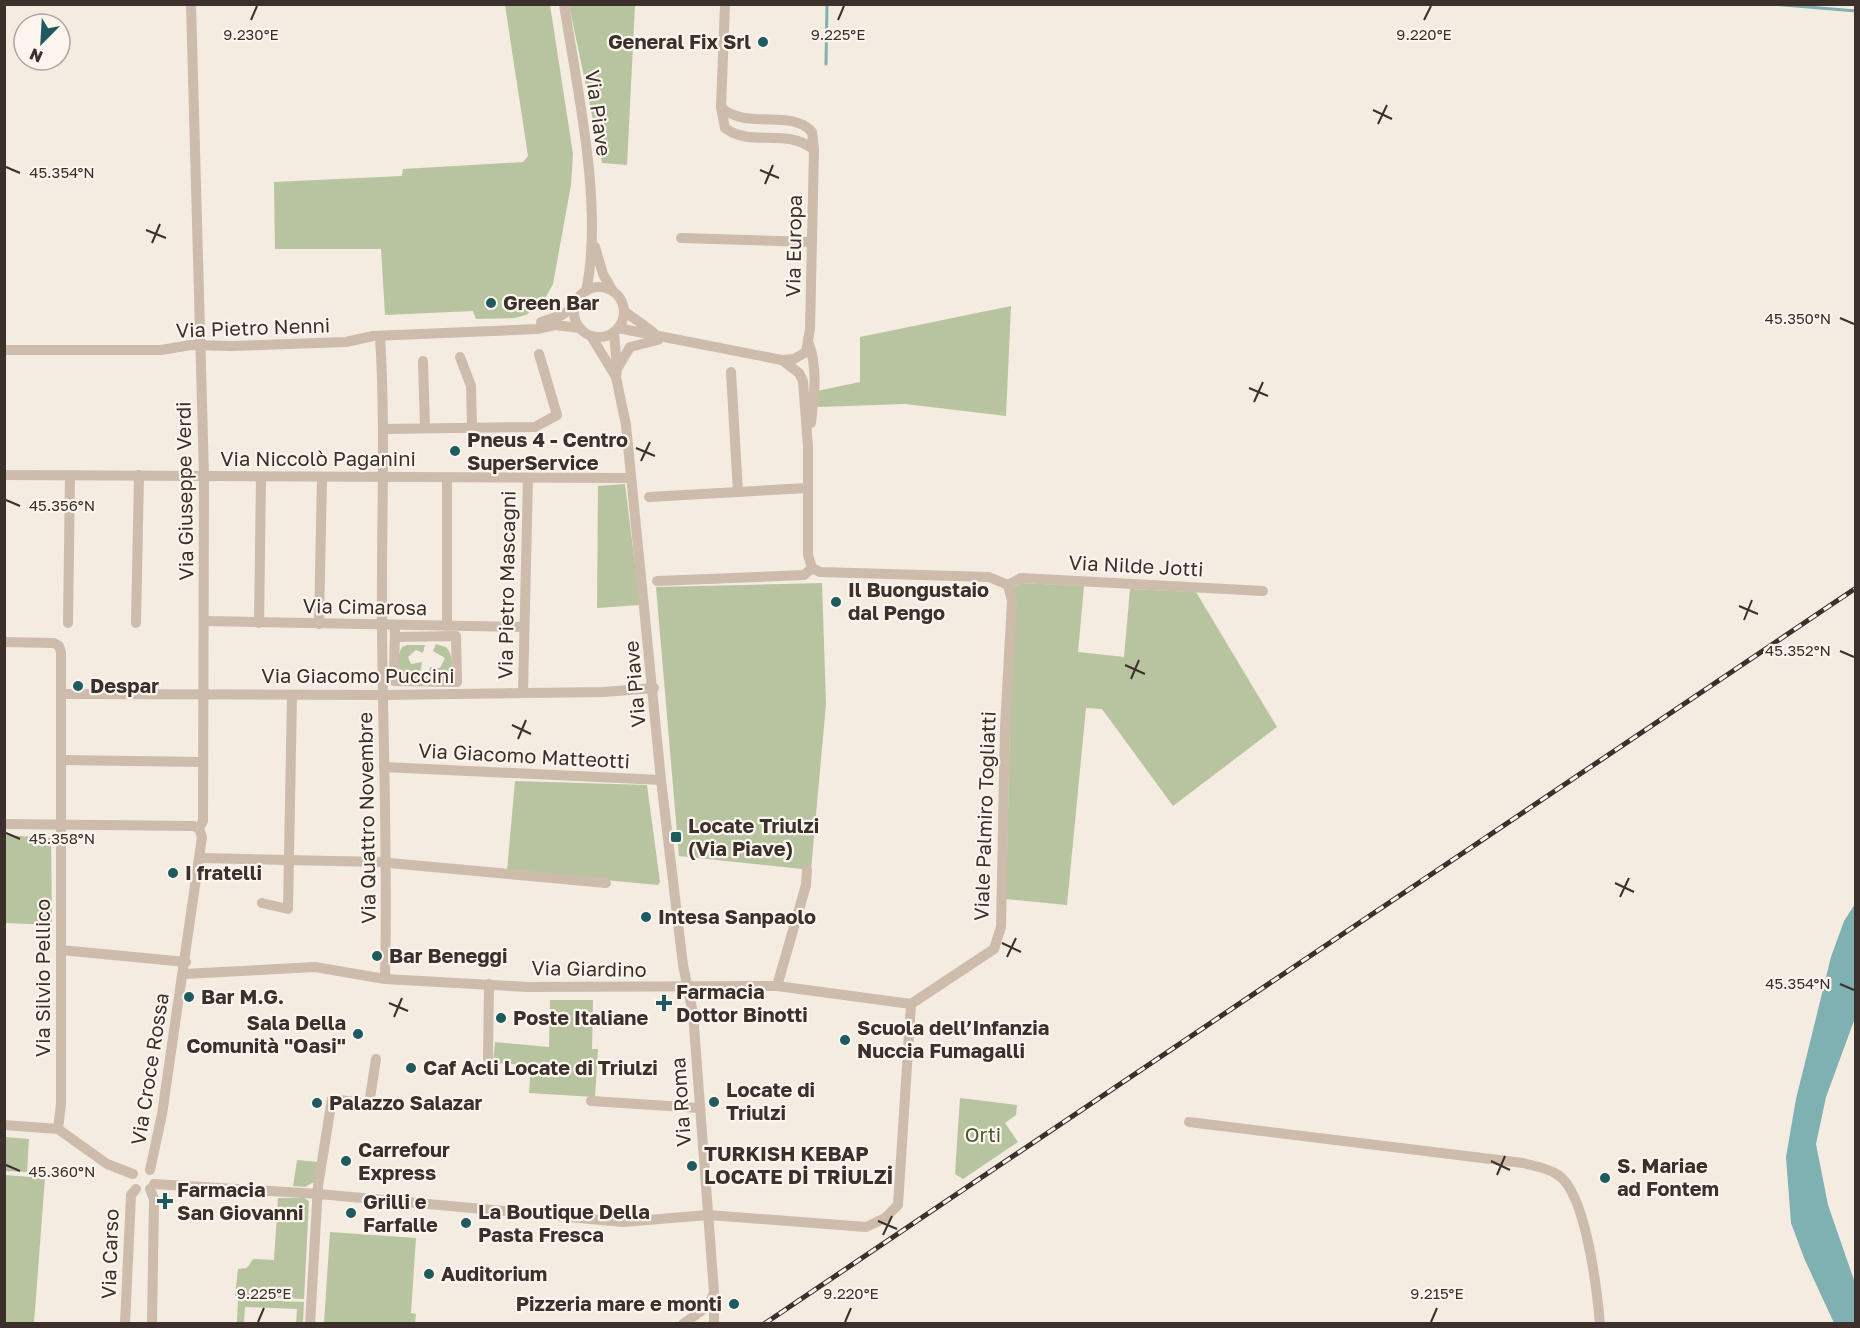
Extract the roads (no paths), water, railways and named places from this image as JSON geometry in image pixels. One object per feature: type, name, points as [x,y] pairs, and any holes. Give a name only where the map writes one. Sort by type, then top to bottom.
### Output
[{"type":"street","name":"Via Giuseppe Verdi","points":[[184,974],[201,858],[202,837],[199,828],[203,821],[205,621],[204,476],[191,4]]},
{"type":"street","name":"Via Piave","points":[[564,4],[585,136],[592,226],[598,261],[612,290],[620,298],[624,311]]},
{"type":"street","points":[[725,4],[721,107],[725,128],[732,133],[804,141],[814,150]]},
{"type":"street","name":"Via Europa","points":[[721,107],[736,117],[799,122],[807,126],[814,139],[809,344],[814,358],[814,386],[808,447]]},
{"type":"street","name":"Via Piave","points":[[575,306],[586,291],[590,273],[592,226]]},
{"type":"street","points":[[681,238],[812,242]]},
{"type":"street","points":[[586,291],[598,287],[612,290]]},
{"type":"street","name":"Via Pietro Nenni","points":[[503,331],[548,320],[575,306]]},
{"type":"street","points":[[575,306],[574,316],[580,328]]},
{"type":"street","points":[[616,373],[616,330],[624,311],[647,329],[667,338]]},
{"type":"street","name":"Via Pietro Nenni","points":[[4,350],[161,350],[201,344],[232,346],[346,342],[380,336],[503,331],[555,325],[580,328]]},
{"type":"street","name":"Via Piave","points":[[580,328],[591,336],[616,373],[626,425],[654,688],[661,780],[688,988]]},
{"type":"street","points":[[591,336],[602,337],[616,330],[782,360],[794,359],[806,352],[809,344]]},
{"type":"street","name":"Via Quattro Novembre","points":[[380,336],[383,429],[382,626],[387,863],[385,979]]},
{"type":"street","points":[[616,373],[630,347],[667,338]]},
{"type":"street","points":[[383,429],[535,427],[557,415],[539,354]]},
{"type":"street","points":[[460,357],[471,386],[472,428]]},
{"type":"street","points":[[794,359],[808,374],[814,386]]},
{"type":"street","points":[[782,360],[799,374],[803,381],[808,447],[808,555],[812,568],[820,572],[989,577],[1008,585]]},
{"type":"street","points":[[423,362],[425,428]]},
{"type":"street","points":[[730,372],[738,492]]},
{"type":"street","name":"Via Niccolò Paganini","points":[[4,475],[632,478]]},
{"type":"street","points":[[68,623],[69,476]]},
{"type":"street","points":[[136,623],[139,476]]},
{"type":"street","points":[[259,623],[261,477]]},
{"type":"street","points":[[319,624],[322,477]]},
{"type":"street","points":[[395,631],[394,681],[457,682],[447,478]]},
{"type":"street","name":"Via Pietro Mascagni","points":[[523,693],[528,478]]},
{"type":"street","points":[[649,497],[807,488]]},
{"type":"street","points":[[657,581],[804,575],[812,568]]},
{"type":"street","name":"Via Nilde Jotti","points":[[1008,585],[1021,578],[1263,591]]},
{"type":"street","name":"Viale Palmiro Togliatti","points":[[911,1004],[985,956],[998,941],[1001,927],[1005,727],[1012,601],[1008,585]]},
{"type":"street","name":"Via Cimarosa","points":[[205,621],[382,626],[395,631],[524,627]]},
{"type":"street","points":[[4,642],[54,643],[59,646],[62,694]]},
{"type":"street","name":"Via Giacomo Puccini","points":[[62,694],[383,695],[604,692],[654,688]]},
{"type":"street","name":"Via Silvio Pellico","points":[[58,1129],[61,1104],[62,694]]},
{"type":"street","points":[[262,903],[288,909],[291,862],[292,695]]},
{"type":"street","points":[[61,760],[202,762]]},
{"type":"street","name":"Via Giacomo Matteotti","points":[[384,767],[661,780]]},
{"type":"street","points":[[4,824],[193,826],[199,828]]},
{"type":"street","points":[[201,858],[387,863],[606,883]]},
{"type":"street","points":[[777,986],[806,885],[807,870]]},
{"type":"street","points":[[61,950],[186,962]]},
{"type":"street","name":"Via Giardino","points":[[184,974],[315,967],[385,979],[489,984],[688,988],[777,986],[911,1004]]},
{"type":"street","name":"Via Croce Rossa","points":[[150,1170],[160,1131],[184,974]]},
{"type":"street","points":[[488,1058],[489,984]]},
{"type":"street","name":"Via Roma","points":[[688,988],[693,1013],[714,1292],[714,1323]]},
{"type":"street","points":[[153,1323],[154,1198],[152,1186],[154,1176],[150,1170],[139,1169],[133,1174],[132,1182],[136,1188],[143,1191],[152,1186],[319,1194],[559,1214],[623,1222],[708,1215],[866,1227],[885,1218],[898,1205],[911,1004]]},
{"type":"street","points":[[310,1323],[319,1194],[332,1100],[369,1104],[376,1059]]},
{"type":"street","points":[[591,1101],[700,1108]]},
{"type":"street","points":[[1189,1122],[1523,1163],[1558,1174],[1572,1188],[1581,1214],[1600,1323]]},
{"type":"street","points":[[4,1125],[58,1129],[108,1164],[133,1174]]},
{"type":"street","name":"Via Carso","points":[[125,1323],[131,1195],[136,1188]]},
{"type":"street","points":[[683,1323],[708,1306],[714,1292]]},
{"type":"water","points":[[1855,904],[1855,1018],[1826,1097],[1816,1144],[1828,1205],[1855,1283],[1855,1323],[1834,1323],[1804,1258],[1791,1223],[1786,1157],[1796,1099],[1831,957],[1844,921]]},
{"type":"waterway","points":[[826,64],[827,4]]},
{"type":"waterway","points":[[1773,4],[1856,11]]},
{"type":"railway","points":[[764,1324],[1856,588]]},
{"type":"place","name":"General Fix Srl","points":[[763,42]]},
{"type":"place","name":"Green Bar","points":[[491,303]]},
{"type":"place","name":"Pneus 4 - Centro SuperService","points":[[455,451]]},
{"type":"place","name":"Il Buongustaio dal Pengo","points":[[836,602]]},
{"type":"place","name":"Despar","points":[[78,686]]},
{"type":"place","name":"Locate Triulzi (Via Piave)","points":[[676,837]]},
{"type":"place","name":"I fratelli","points":[[173,873]]},
{"type":"place","name":"Intesa Sanpaolo","points":[[646,917]]},
{"type":"place","name":"Bar Beneggi","points":[[377,956]]},
{"type":"place","name":"Bar M.G.","points":[[189,997]]},
{"type":"place","name":"Farmacia Dottor Binotti","points":[[664,1003]]},
{"type":"place","name":"Poste Italiane","points":[[501,1018]]},
{"type":"place","name":"Sala Della Comunità \"Oasi\"","points":[[358,1034]]},
{"type":"place","name":"Scuola dell’Infanzia Nuccia Fumagalli","points":[[845,1040]]},
{"type":"place","name":"Caf Acli Locate di Triulzi","points":[[411,1068]]},
{"type":"place","name":"Locate di Triulzi","points":[[714,1102]]},
{"type":"place","name":"Palazzo Salazar","points":[[317,1103]]},
{"type":"place","name":"Carrefour Express","points":[[346,1161]]},
{"type":"place","name":"TURKISH KEBAP LOCATE Dİ TRİULZİ","points":[[692,1166]]},
{"type":"place","name":"S. Mariae ad Fontem","points":[[1605,1178]]},
{"type":"place","name":"Farmacia San Giovanni","points":[[165,1201]]},
{"type":"place","name":"Grilli e Farfalle","points":[[351,1213]]},
{"type":"place","name":"La Boutique Della Pasta Fresca","points":[[466,1223]]},
{"type":"place","name":"Auditorium","points":[[429,1274]]},
{"type":"place","name":"Pizzeria mare e monti","points":[[734,1304]]},
{"type":"park label","name":"Orti","points":[[983,1135]]}]
